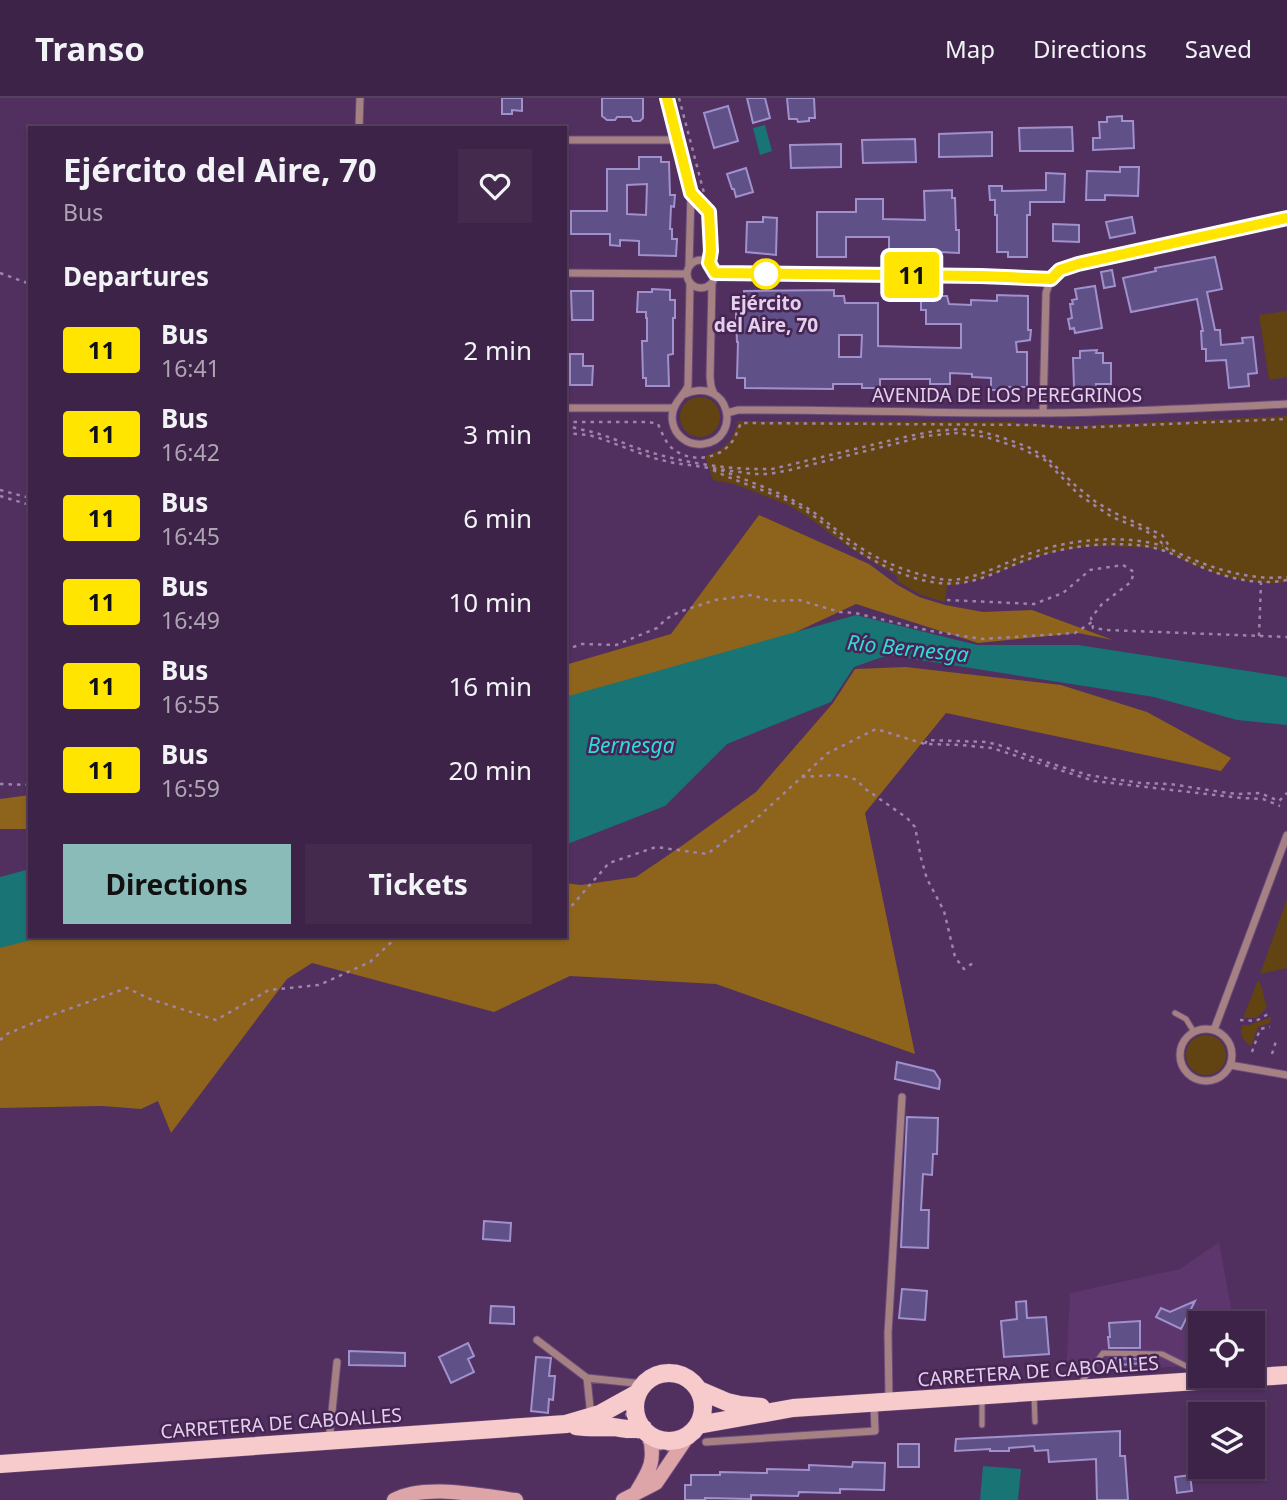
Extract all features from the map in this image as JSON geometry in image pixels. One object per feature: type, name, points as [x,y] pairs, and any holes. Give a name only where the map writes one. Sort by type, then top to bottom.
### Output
[{"type":"main road","points":[[666,1373],[685,1377],[703,1392],[703,1409],[696,1434],[677,1440],[662,1440],[644,1435],[636,1415],[636,1390],[656,1375],[666,1373]]},
{"type":"main road","name":"CARRETERA DE CABOALLES","points":[[1265,1375],[1287,1375]]},
{"type":"main road","name":"CARRETERA DE CABOALLES","points":[[703,1392],[740,1405],[793,1408],[1075,1389],[1188,1378]]},
{"type":"main road","name":"CARRETERA DE CABOALLES","points":[[0,1464],[566,1424],[600,1414],[636,1390]]},
{"type":"main road","name":"CARRETERA DE CABOALLES","points":[[696,1434],[793,1408]]},
{"type":"main road","name":"CARRETERA DE CABOALLES","points":[[566,1424],[591,1428],[614,1427],[644,1435]]},
{"type":"street","points":[[359,126],[360,98]]},
{"type":"street","points":[[667,98],[691,193],[688,270],[689,377],[685,394]]},
{"type":"street","points":[[567,140],[678,141]]},
{"type":"street","points":[[691,193],[709,212],[709,263]]},
{"type":"street","points":[[1044,413],[1046,293],[1051,279],[1060,270],[1287,218]]},
{"type":"street","points":[[688,270],[692,262],[701,260],[709,263],[715,273],[712,283],[710,377],[714,394]]},
{"type":"street","points":[[567,273],[688,270]]},
{"type":"street","points":[[715,273],[1051,279]]},
{"type":"street","points":[[690,284],[704,288],[712,283]]},
{"type":"street","points":[[694,390],[705,390],[714,394],[720,399],[727,413],[723,432],[706,444],[687,442],[679,436],[674,427],[672,417],[678,400],[694,390]]},
{"type":"street","name":"AVENIDA DE LOS PEREGRINOS","points":[[727,413],[738,410],[1127,412],[1287,404]]},
{"type":"street","points":[[567,408],[674,408]]},
{"type":"street","points":[[1214,1030],[1287,835]]},
{"type":"street","points":[[1214,1030],[1223,1035],[1230,1044],[1230,1065],[1218,1078],[1200,1081],[1185,1071],[1181,1063],[1181,1045],[1186,1037],[1194,1032],[1214,1030]]},
{"type":"street","points":[[1230,1065],[1287,1075]]},
{"type":"street","points":[[629,1497],[656,1483],[696,1434],[875,1431],[881,1403],[888,1333],[902,1097]]},
{"type":"street","points":[[537,1339],[587,1378],[636,1390]]},
{"type":"street","points":[[329,1441],[337,1362]]},
{"type":"street","points":[[587,1378],[591,1417]]},
{"type":"street","points":[[629,1497],[648,1474],[653,1460],[644,1435]]},
{"type":"street","points":[[394,1500],[403,1495],[436,1491],[516,1500]]},
{"type":"lane","points":[[1175,1013],[1186,1019],[1194,1032]]},
{"type":"lane","points":[[1075,1389],[1103,1353],[1162,1354],[1188,1367]]},
{"type":"lane","points":[[1034,1392],[1035,1422]]},
{"type":"lane","points":[[982,1395],[982,1425]]},
{"type":"path","points":[[0,273],[28,283]]},
{"type":"path","points":[[689,457],[705,458],[718,453],[731,443],[741,423],[1032,425],[1072,428],[1287,419]]},
{"type":"path","points":[[567,423],[658,424],[669,445],[681,454],[741,483],[799,506],[851,546],[885,566],[937,583],[978,580],[1032,557],[1063,549],[1085,546],[1146,546],[1171,551]]},
{"type":"path","points":[[567,424],[576,430],[599,433],[642,450],[718,469],[800,504],[880,560],[934,578],[964,578],[996,569],[1022,556],[1087,541],[1148,542],[1166,547]]},
{"type":"path","points":[[567,433],[589,435],[653,458],[751,470],[772,469],[934,431],[978,431],[1028,447],[1046,458],[1096,502],[1161,535],[1171,551]]},
{"type":"path","points":[[718,469],[769,474],[926,436],[971,434],[1013,446],[1045,460],[1079,495],[1103,512],[1146,531],[1171,551],[1217,573],[1276,582],[1287,579]]},
{"type":"path","points":[[0,490],[28,497]]},
{"type":"path","points":[[0,496],[28,504]]},
{"type":"path","points":[[947,600],[1034,604],[1063,593],[1090,570],[1124,565],[1134,572],[1131,582],[1102,604],[1091,618],[1093,628],[1287,636]]},
{"type":"path","points":[[1259,636],[1260,580]]},
{"type":"path","points":[[567,649],[582,644],[616,645],[657,628],[679,612],[715,600],[752,596],[771,601],[799,600],[840,612],[982,639],[1075,633],[1092,622]]},
{"type":"path","points":[[567,910],[609,863],[656,847],[707,853],[757,818],[828,753],[876,729],[925,744],[992,748],[1094,781],[1262,799],[1280,807]]},
{"type":"path","points":[[925,744],[927,740],[986,742],[1077,771],[1112,779],[1237,794],[1260,793],[1279,801],[1287,793]]},
{"type":"path","points":[[800,777],[837,775],[857,780],[907,818],[915,827],[920,858],[927,879],[944,911],[955,957],[964,969],[976,961]]},
{"type":"path","points":[[0,784],[28,785]]},
{"type":"path","points":[[0,1040],[7,1034],[52,1015],[127,988],[150,999],[216,1020],[269,990],[319,985],[370,962],[396,938]]},
{"type":"path","points":[[1240,1020],[1256,1021],[1268,1014]]},
{"type":"path","points":[[1252,1052],[1260,1029],[1270,1027]]},
{"type":"path","points":[[1272,1055],[1277,1038]]},
{"type":"path","points":[[654,1368],[681,1368],[693,1374],[703,1384],[703,1392],[710,1412],[696,1434],[673,1451],[658,1450],[628,1423],[625,1409],[643,1374],[654,1368]]},
{"type":"shaded area","points":[[1287,311],[1287,377],[1269,380],[1259,315]]},
{"type":"shaded area","points":[[700,397],[714,403],[720,417],[714,431],[700,437],[686,431],[680,417],[686,403]]},
{"type":"shaded area","points":[[1287,416],[1287,582],[1274,583],[1224,576],[1158,549],[1098,546],[1051,553],[981,579],[947,586],[945,602],[921,595],[897,581],[897,576],[850,548],[788,505],[734,484],[713,480],[705,456],[727,444],[738,421],[1010,422],[1071,426]]},
{"type":"shaded area","points":[[759,515],[869,564],[919,597],[983,612],[1032,610],[1113,640],[1078,633],[978,643],[856,604],[567,739],[567,664],[671,634]]},
{"type":"shaded area","points":[[906,667],[1061,685],[1147,712],[1231,758],[1221,771],[946,713],[865,813],[915,1054],[716,984],[570,976],[494,1012],[312,963],[287,979],[171,1133],[158,1101],[141,1109],[102,1106],[0,1108],[0,940],[28,937],[567,938],[567,883],[581,885],[636,877],[756,792],[833,703],[855,669]]},
{"type":"shaded area","points":[[28,795],[28,829],[0,829],[0,799]]},
{"type":"shaded area","points":[[1287,899],[1287,968],[1260,974]]},
{"type":"shaded area","points":[[1258,980],[1267,1007],[1257,1018],[1243,1018]]},
{"type":"shaded area","points":[[1271,1017],[1270,1023],[1258,1027],[1251,1046],[1246,1042],[1242,1037],[1242,1025]]},
{"type":"shaded area","points":[[1206,1035],[1214,1036],[1220,1041],[1225,1047],[1225,1063],[1220,1069],[1214,1074],[1206,1075],[1198,1074],[1192,1069],[1187,1063],[1186,1055],[1187,1047],[1192,1041],[1198,1036]]},
{"type":"shaded area","points":[[1219,1242],[1232,1311],[1188,1311],[1188,1366],[1066,1374],[1070,1293],[1180,1269]]},
{"type":"water","points":[[765,125],[772,151],[760,155],[753,128]]},
{"type":"water","name":"Bernesga","points":[[856,615],[977,645],[1078,645],[1287,677],[1287,725],[1237,720],[1154,697],[888,655],[854,667],[831,702],[727,744],[665,806],[567,844],[567,696]]},
{"type":"water","points":[[28,870],[28,938],[38,938],[0,948],[0,877]]},
{"type":"water","points":[[983,1466],[1021,1469],[1018,1500],[980,1500]]},
{"type":"building","points":[[502,98],[522,98],[522,111],[512,110],[512,114],[502,114]]},
{"type":"building","points":[[602,98],[643,98],[643,118],[640,121],[633,121],[631,117],[607,120],[602,116]]},
{"type":"building","points":[[747,98],[765,98],[770,118],[753,123]]},
{"type":"building","points":[[787,98],[814,98],[815,118],[798,122],[797,119],[789,119]]},
{"type":"building","points":[[728,106],[738,141],[714,148],[704,113]]},
{"type":"building","points":[[1122,116],[1122,121],[1133,121],[1134,148],[1093,150],[1093,138],[1100,138],[1099,122],[1107,122],[1107,117]]},
{"type":"building","points":[[1072,127],[1073,151],[1020,151],[1019,128]]},
{"type":"building","points":[[992,132],[992,156],[939,157],[939,134]]},
{"type":"building","points":[[915,139],[916,162],[863,163],[862,140]]},
{"type":"building","points":[[841,144],[841,167],[791,168],[790,145]]},
{"type":"building","points":[[639,157],[661,157],[661,162],[669,162],[670,195],[675,195],[674,207],[671,206],[670,229],[672,239],[677,239],[676,256],[639,255],[639,241],[620,240],[620,246],[610,245],[610,234],[571,234],[571,211],[607,211],[607,169],[639,169]],"holes":[[[647,184],[646,215],[627,214],[627,185]]]},
{"type":"building","points":[[1120,167],[1139,167],[1138,196],[1105,195],[1105,200],[1086,200],[1087,171],[1120,172]]},
{"type":"building","points":[[746,168],[753,192],[736,197],[727,174]]},
{"type":"building","points":[[1046,173],[1065,174],[1064,202],[1030,202],[1030,215],[1027,215],[1027,257],[1008,257],[1008,252],[997,252],[997,215],[995,200],[990,200],[989,186],[1002,186],[1002,191],[1046,190]]},
{"type":"building","points":[[952,190],[952,198],[955,198],[956,230],[959,230],[959,253],[940,252],[940,257],[922,257],[922,253],[889,252],[889,237],[846,237],[846,257],[817,257],[817,212],[856,212],[856,199],[883,199],[883,219],[925,220],[924,191]]},
{"type":"building","points":[[763,217],[777,218],[776,255],[746,252],[747,222],[763,222]]},
{"type":"building","points":[[1132,217],[1135,233],[1110,238],[1106,222]]},
{"type":"building","points":[[1053,224],[1079,225],[1079,242],[1053,241]]},
{"type":"building","points":[[1215,257],[1222,289],[1207,292],[1215,330],[1220,330],[1221,345],[1243,343],[1242,338],[1253,337],[1257,373],[1248,374],[1249,386],[1229,388],[1226,360],[1206,361],[1206,349],[1202,349],[1203,331],[1197,299],[1131,312],[1123,278],[1156,271],[1155,268]]},
{"type":"building","points":[[1112,270],[1115,286],[1104,288],[1101,272]]},
{"type":"building","points":[[1095,286],[1102,328],[1075,333],[1074,328],[1070,329],[1068,319],[1072,318],[1070,304],[1077,299],[1075,289]]},
{"type":"building","points":[[652,289],[670,290],[670,300],[675,300],[673,354],[668,355],[669,386],[646,386],[646,378],[643,378],[642,341],[647,341],[647,318],[646,312],[637,312],[638,292],[652,292]]},
{"type":"building","points":[[834,290],[834,296],[844,296],[845,303],[878,303],[878,346],[961,348],[961,324],[926,324],[926,310],[921,310],[921,292],[942,292],[942,296],[947,296],[949,304],[971,305],[971,300],[997,301],[997,295],[1028,296],[1030,340],[1016,342],[1017,352],[1027,352],[1027,387],[991,390],[991,378],[950,373],[950,384],[930,384],[930,379],[880,379],[880,388],[862,388],[862,384],[833,384],[833,389],[745,388],[745,378],[737,378],[736,319],[736,301],[744,301],[744,291]],"holes":[[[839,335],[862,335],[861,357],[839,357]]]},
{"type":"building","points":[[571,291],[593,291],[593,320],[572,320]]},
{"type":"building","points":[[1097,350],[1096,353],[1103,353],[1103,363],[1111,363],[1111,384],[1096,384],[1097,393],[1081,393],[1081,387],[1074,387],[1073,358],[1080,358],[1080,351]]},
{"type":"building","points":[[570,354],[583,354],[583,366],[593,366],[592,385],[570,385]]},
{"type":"building","points":[[897,1062],[934,1071],[940,1080],[939,1089],[895,1079]]},
{"type":"building","points":[[907,1117],[938,1118],[937,1154],[933,1154],[932,1175],[923,1174],[921,1210],[929,1210],[928,1248],[901,1247]]},
{"type":"building","points":[[484,1221],[511,1223],[510,1241],[483,1239]]},
{"type":"building","points":[[902,1289],[927,1291],[925,1320],[899,1318]]},
{"type":"building","points":[[1026,1301],[1027,1318],[1046,1317],[1049,1354],[1004,1357],[1001,1321],[1017,1319],[1016,1302]]},
{"type":"building","points":[[1195,1301],[1181,1329],[1156,1317],[1161,1308],[1170,1312]]},
{"type":"building","points":[[491,1306],[514,1307],[514,1324],[490,1323]]},
{"type":"building","points":[[1140,1321],[1140,1348],[1109,1348],[1109,1323]]},
{"type":"building","points":[[468,1343],[474,1356],[468,1359],[474,1372],[451,1383],[439,1357]]},
{"type":"building","points":[[349,1351],[405,1353],[405,1366],[349,1365]]},
{"type":"building","points":[[536,1357],[551,1358],[549,1376],[555,1376],[553,1400],[549,1399],[548,1413],[531,1411]]},
{"type":"building","points":[[1110,1358],[1141,1359],[1142,1363],[1110,1366]]},
{"type":"building","points":[[1120,1431],[1120,1456],[1125,1456],[1128,1500],[1097,1500],[1096,1459],[1049,1462],[1048,1450],[1035,1451],[1034,1446],[1009,1448],[1009,1451],[955,1451],[956,1439]]},
{"type":"building","points":[[898,1444],[919,1444],[919,1467],[898,1467]]},
{"type":"building","points":[[853,1462],[885,1463],[884,1490],[840,1489],[840,1493],[799,1492],[798,1496],[751,1495],[751,1499],[685,1500],[685,1485],[691,1485],[691,1475],[720,1475],[720,1472],[767,1473],[767,1469],[809,1470],[809,1465],[852,1467]]},
{"type":"building","points":[[1188,1475],[1192,1491],[1177,1493],[1175,1477]]},
{"type":"bus line","name":"11","points":[[667,98],[691,193],[709,212],[709,263],[715,273],[1051,279],[1060,270],[1078,264],[1287,218]]},
{"type":"place","name":"Ejército del Aire, 70","points":[[766,274]]},
{"type":"water label","name":"Río Bernesga","points":[[908,649]]}]
